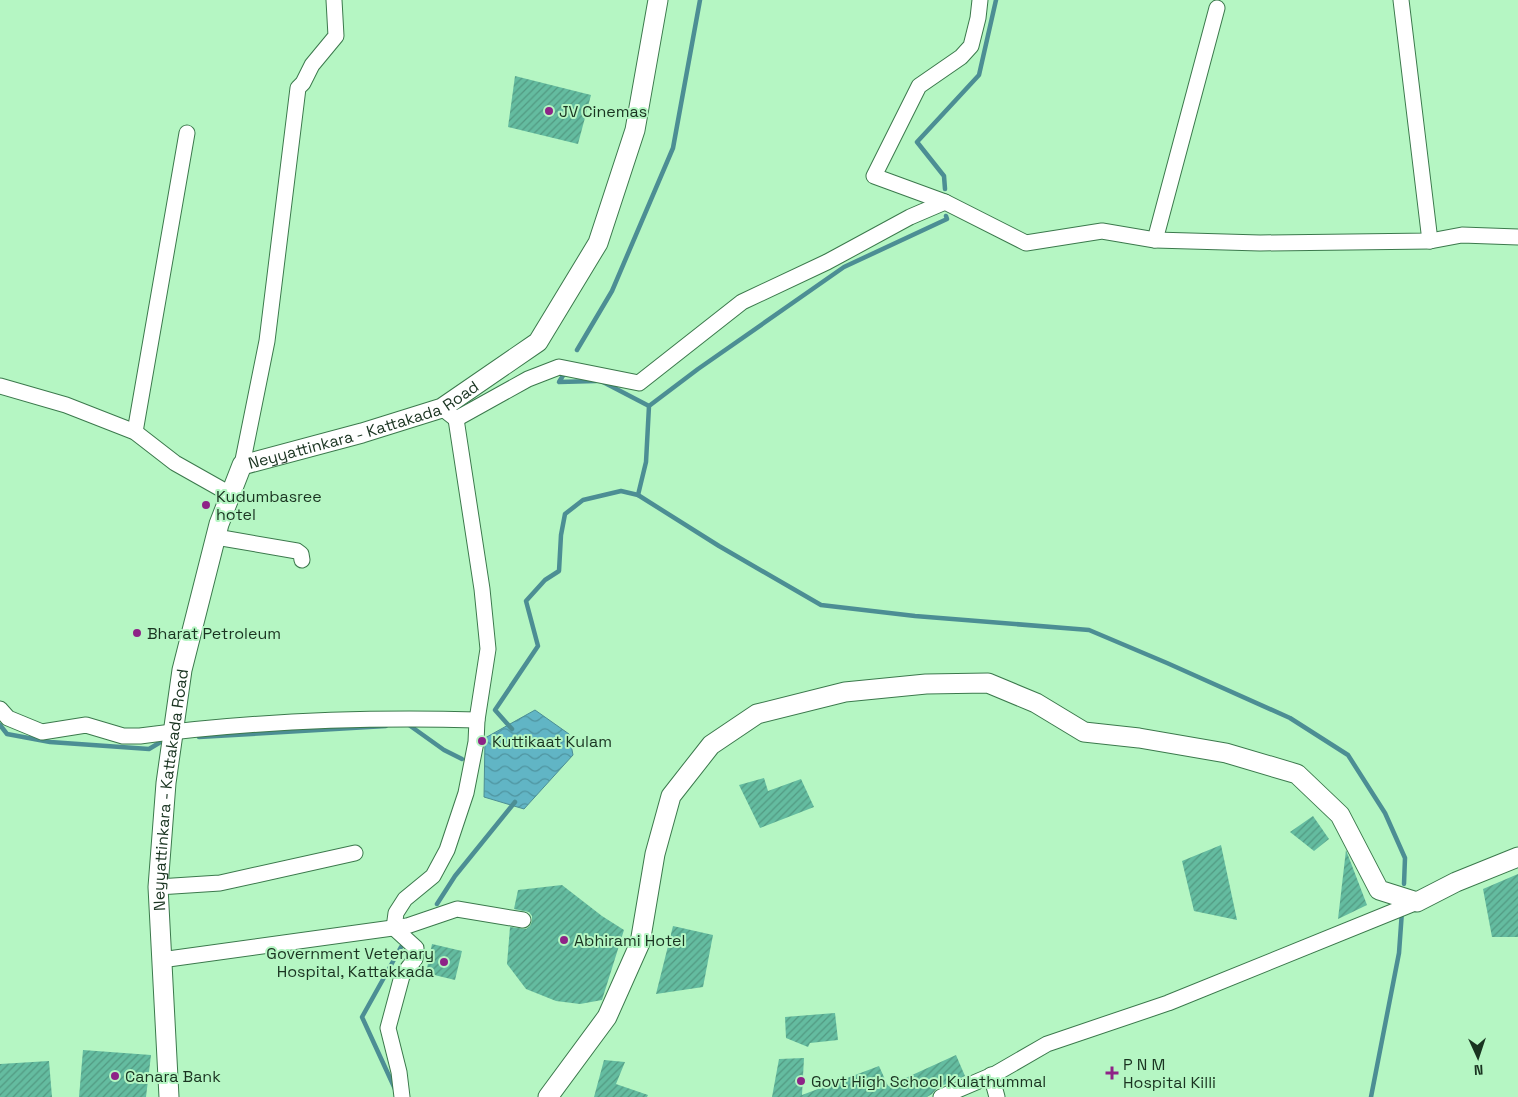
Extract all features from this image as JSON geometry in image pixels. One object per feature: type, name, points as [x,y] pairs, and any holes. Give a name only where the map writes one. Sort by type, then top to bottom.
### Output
[{"type":"main road","name":"Neyyattinkara - Kattakada Road","points":[[169,1097],[158,887],[166,783],[182,670],[219,524],[242,465],[362,433],[449,413],[538,342],[598,242],[635,130],[658,0]]},
{"type":"main road","points":[[548,1097],[606,1016],[640,943],[655,854],[671,796],[711,746],[757,714],[845,692],[926,684],[988,683],[1036,703],[1084,732],[1138,738],[1226,753],[1297,774],[1340,815],[1379,890],[1417,902],[1456,882],[1518,857]]},
{"type":"street","points":[[242,465],[267,341],[298,88],[303,83],[312,65],[336,36],[334,0]]},
{"type":"street","points":[[980,0],[971,46],[961,57],[919,86],[874,176],[945,202],[1026,243],[1102,231],[1155,240],[1260,243],[1430,241],[1462,236],[1518,238]]},
{"type":"street","points":[[1401,0],[1430,241]]},
{"type":"street","points":[[1155,240],[1217,8]]},
{"type":"street","points":[[135,432],[187,134]]},
{"type":"street","points":[[394,928],[396,913],[405,899],[433,876],[447,850],[466,793],[476,742],[477,720],[488,649],[482,589],[449,413],[560,367],[639,383],[742,302],[945,202]]},
{"type":"street","points":[[0,386],[66,405],[135,432],[175,462],[230,494]]},
{"type":"street","points":[[216,537],[297,551],[301,554],[302,560]]},
{"type":"street","points":[[0,709],[8,718],[42,732],[86,725],[124,736],[140,736],[239,724],[401,718],[477,720]]},
{"type":"street","points":[[158,887],[220,882],[355,853]]},
{"type":"street","points":[[941,1097],[991,1076],[1047,1044],[1168,1003],[1417,902]]},
{"type":"street","points":[[162,960],[408,926],[457,909],[524,920]]},
{"type":"street","points":[[394,928],[416,948],[415,959],[402,976],[388,1028],[399,1072],[402,1097]]},
{"type":"street","points":[[991,1076],[997,1097]]},
{"type":"water","points":[[535,710],[569,734],[573,755],[524,809],[484,797],[485,738]]},
{"type":"building","name":"JV Cinemas","points":[[515,76],[591,95],[578,144],[508,127]]},
{"type":"building","points":[[764,778],[768,791],[801,779],[814,807],[760,828],[739,785]]},
{"type":"building","points":[[1313,816],[1329,839],[1314,851],[1290,832]]},
{"type":"building","points":[[1221,845],[1237,920],[1194,911],[1182,861]]},
{"type":"building","points":[[1346,850],[1367,905],[1338,919]]},
{"type":"building","points":[[1518,874],[1518,937],[1492,937],[1483,889]]},
{"type":"building","name":"Abhirami Hotel","points":[[562,885],[602,916],[624,930],[602,1000],[580,1004],[556,1001],[526,989],[507,964],[510,927],[526,929],[532,921],[532,916],[529,912],[514,909],[518,890]]},
{"type":"building","points":[[673,926],[713,935],[703,987],[656,994]]},
{"type":"building","name":"Government Vetenary Hospital, Kattakkada","points":[[432,944],[462,951],[455,980],[426,973]]},
{"type":"building","points":[[835,1013],[838,1040],[810,1043],[808,1047],[786,1038],[785,1017]]},
{"type":"building","name":"Canara Bank","points":[[83,1050],[151,1055],[146,1097],[79,1097]]},
{"type":"building","points":[[956,1055],[965,1076],[937,1088],[927,1097],[772,1097],[779,1059],[804,1058],[802,1095],[879,1066],[888,1086]]},
{"type":"building","points":[[604,1060],[625,1062],[616,1084],[648,1095],[647,1097],[594,1097]]},
{"type":"building","points":[[49,1061],[52,1097],[0,1097],[0,1064]]},
{"type":"waterway","points":[[577,350],[612,291],[673,148],[700,0]]},
{"type":"waterway","points":[[945,189],[944,176],[917,142],[979,75],[996,0]]},
{"type":"waterway","points":[[512,729],[495,710],[538,646],[526,601],[545,580],[559,571],[561,535],[565,514],[583,500],[621,491],[638,495],[646,462],[649,406],[698,369],[844,267],[947,219],[946,216]]},
{"type":"waterway","points":[[564,374],[559,382],[596,381]]},
{"type":"waterway","points":[[603,382],[649,406]]},
{"type":"waterway","points":[[638,495],[719,546],[821,605],[915,616],[1089,630],[1290,718],[1348,755],[1385,813],[1405,858],[1404,884]]},
{"type":"waterway","points":[[0,725],[7,734],[50,742],[149,749],[159,743]]},
{"type":"waterway","points":[[409,725],[444,750],[462,759]]},
{"type":"waterway","points":[[199,737],[386,726]]},
{"type":"waterway","points":[[437,904],[455,876],[515,802]]},
{"type":"waterway","points":[[1371,1097],[1399,953],[1402,911]]},
{"type":"waterway","points":[[395,1089],[362,1017],[401,947]]},
{"type":"place","name":"JV Cinemas","points":[[549,111]]},
{"type":"place","name":"Kudumbasree hotel","points":[[206,505]]},
{"type":"place","name":"Bharat Petroleum","points":[[137,633]]},
{"type":"place","name":"Kuttikaat Kulam","points":[[482,741]]},
{"type":"place","name":"Abhirami Hotel","points":[[564,940]]},
{"type":"place","name":"Government Vetenary Hospital, Kattakkada","points":[[444,962]]},
{"type":"place","name":"P N M Hospital Killi","points":[[1112,1073]]},
{"type":"place","name":"Canara Bank","points":[[115,1076]]},
{"type":"place","name":"Govt High School Kulathummal","points":[[801,1081]]}]
